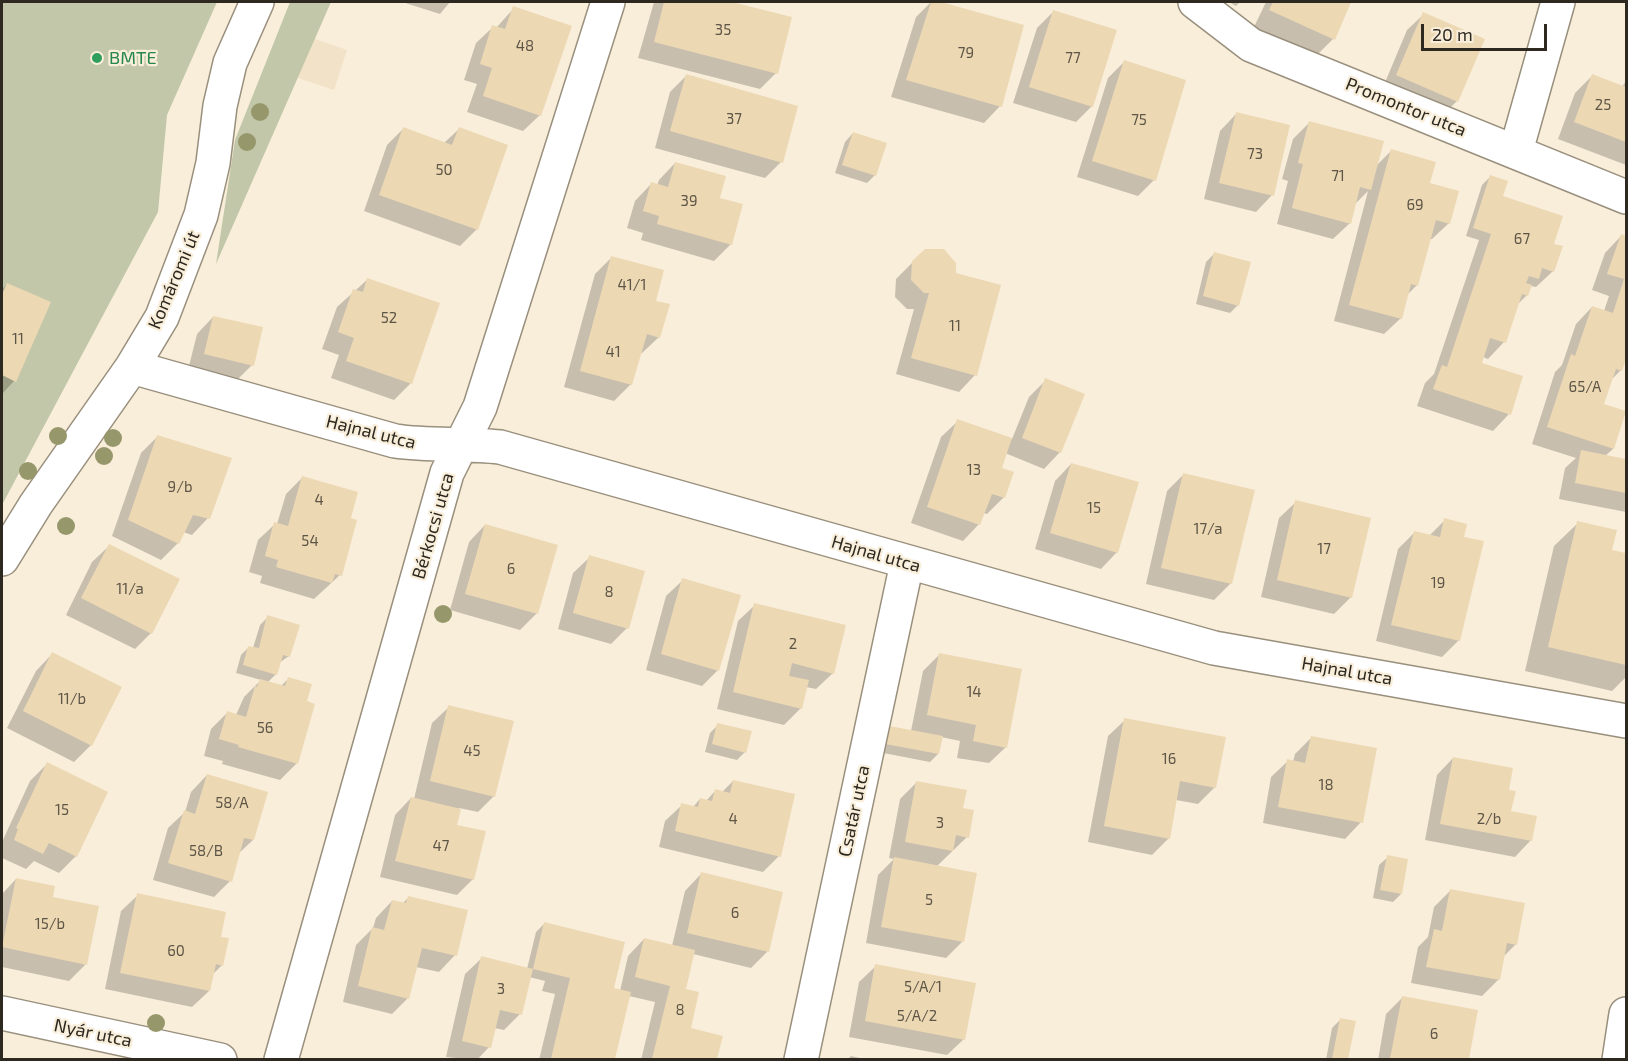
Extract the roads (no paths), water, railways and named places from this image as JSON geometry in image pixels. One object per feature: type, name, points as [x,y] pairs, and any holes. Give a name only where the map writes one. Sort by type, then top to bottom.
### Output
[{"type":"street","name":"Komáromi út","points":[[2,559],[36,504],[132,367],[162,317],[201,215],[213,163],[220,106],[230,63],[257,2]]},
{"type":"street","name":"Bérkocsi utca","points":[[281,1059],[447,473],[460,442],[480,406],[608,2]]},
{"type":"street","name":"Promontor utca","points":[[1195,2],[1251,45],[1626,197]]},
{"type":"street","points":[[1516,151],[1558,2]]},
{"type":"street","name":"Hajnal utca","points":[[132,367],[395,441],[425,445],[460,442],[500,447],[1214,648],[1626,721]]},
{"type":"street","name":"Csatár utca","points":[[801,1059],[907,563]]},
{"type":"street","name":"Nyár utca","points":[[2,1013],[220,1059]]},
{"type":"street","points":[[1619,1059],[1626,1014]]},
{"type":"place","name":"BMTE","points":[[97,58]]}]
